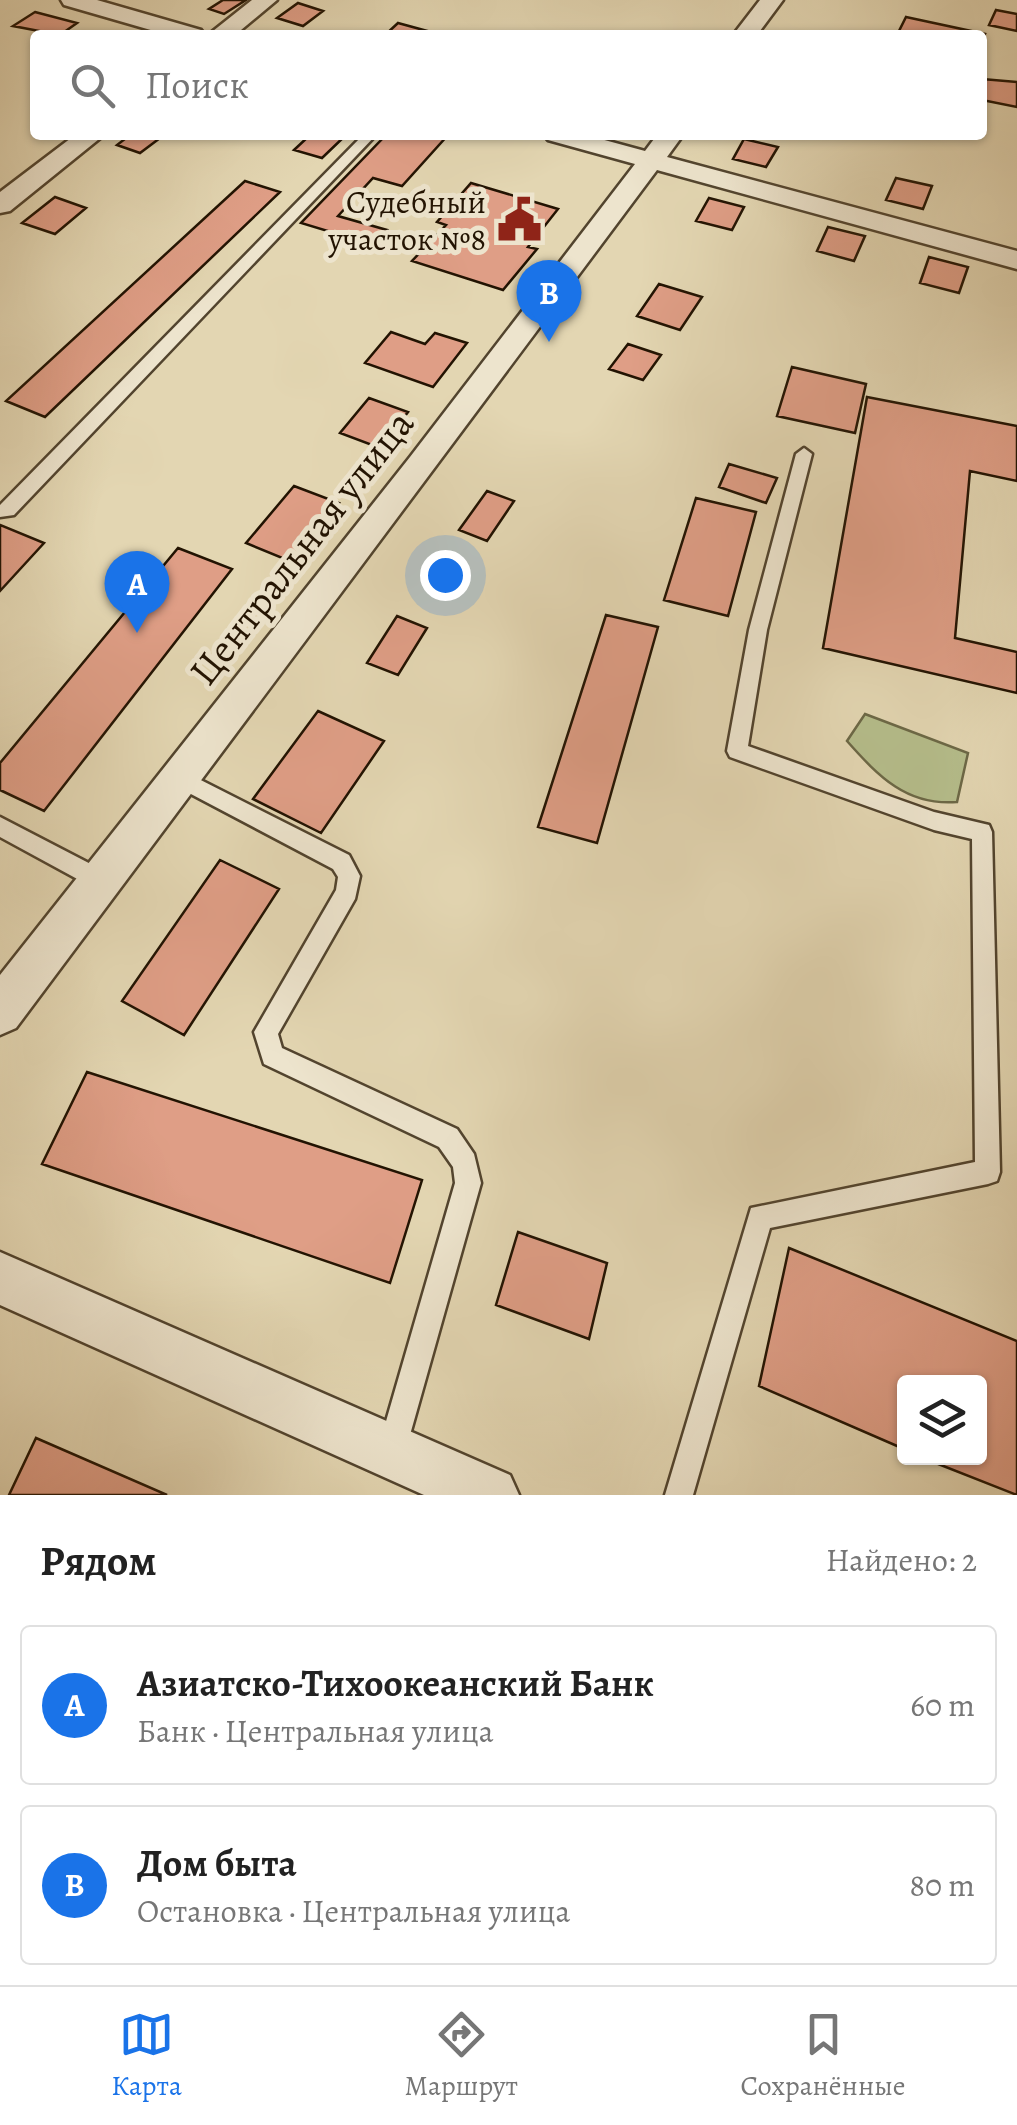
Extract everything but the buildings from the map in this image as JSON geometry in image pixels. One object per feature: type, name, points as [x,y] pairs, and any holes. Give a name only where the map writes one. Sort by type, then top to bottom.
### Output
[{"type":"street","points":[[72,0],[175,30]]},
{"type":"street","points":[[227,30],[266,0]]},
{"type":"street","points":[[750,30],[772,0]]},
{"type":"street","points":[[0,206],[85,140]]},
{"type":"street","points":[[597,140],[660,148],[1017,260]]},
{"type":"street","name":"Центральная улица","points":[[0,1012],[177,777],[498,370],[660,148]]},
{"type":"street","points":[[0,1278],[490,1495]]},
{"type":"lane","points":[[0,512],[8,510],[365,140]]},
{"type":"lane","points":[[678,1495],[760,1217],[988,1172],[982,832],[934,821],[737,751],[758,630],[804,454]]},
{"type":"lane","points":[[177,777],[341,862],[349,876],[347,892],[266,1032],[272,1056],[448,1138],[464,1162],[468,1184],[391,1451]]},
{"type":"lane","points":[[0,826],[100,880]]},
{"type":"green space","points":[[865,714],[968,753],[957,802],[909,794],[871,766],[847,741]]},
{"type":"place","name":"Судебный участок №8","points":[[519,220]]},
{"type":"place","name":"Дом быта","points":[[549,342]]},
{"type":"place","name":"Азиатско-Тихоокеанский Банк","points":[[137,633]]}]
